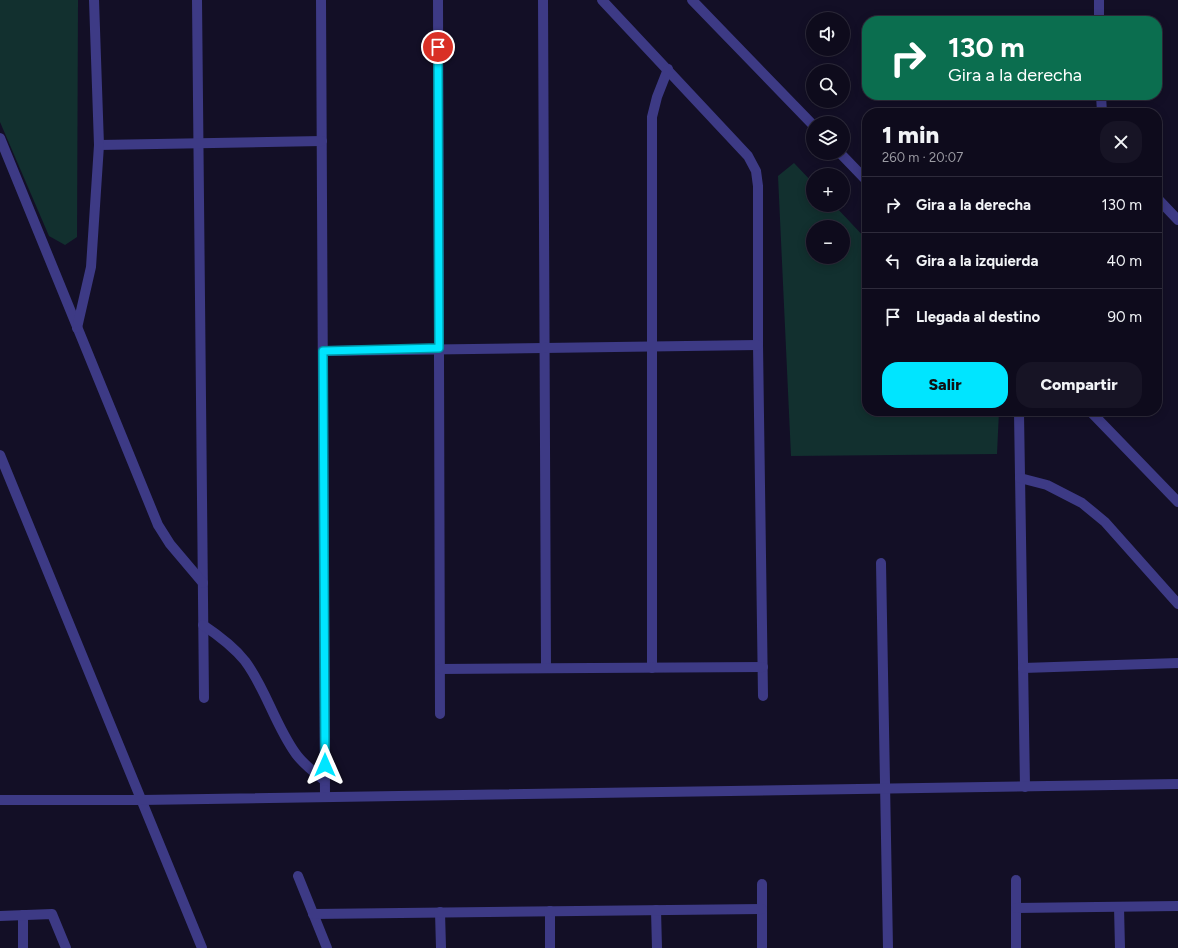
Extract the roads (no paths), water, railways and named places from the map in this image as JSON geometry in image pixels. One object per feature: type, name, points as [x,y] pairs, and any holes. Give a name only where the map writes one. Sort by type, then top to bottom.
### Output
[{"type":"street","points":[[77,328],[91,268],[99,145],[94,0]]},
{"type":"street","points":[[197,0],[204,698]]},
{"type":"street","points":[[321,0],[325,797]]},
{"type":"street","points":[[438,0],[440,714]]},
{"type":"street","points":[[543,0],[546,347],[546,668]]},
{"type":"street","points":[[602,0],[748,156],[756,171],[758,186],[758,345],[763,696]]},
{"type":"street","points":[[692,0],[806,118]]},
{"type":"street","points":[[1099,0],[1100,16]]},
{"type":"street","points":[[652,668],[652,117],[657,97],[668,69]]},
{"type":"street","points":[[0,138],[158,525],[170,544],[203,583]]},
{"type":"street","points":[[99,145],[322,141]]},
{"type":"street","points":[[847,160],[862,176]]},
{"type":"street","points":[[1162,203],[1178,220]]},
{"type":"street","points":[[323,351],[439,348],[758,345]]},
{"type":"street","points":[[1019,416],[1025,787]]},
{"type":"street","points":[[1095,416],[1178,502]]},
{"type":"street","points":[[0,455],[202,948]]},
{"type":"street","points":[[1020,478],[1047,485],[1082,503],[1105,522],[1178,604]]},
{"type":"street","points":[[881,563],[888,948]]},
{"type":"street","points":[[203,624],[225,640],[244,660],[259,684],[282,731],[297,755],[308,767],[326,781]]},
{"type":"street","points":[[1023,668],[1178,663]]},
{"type":"street","points":[[440,668],[763,667]]},
{"type":"street","points":[[0,800],[141,800],[1178,784]]},
{"type":"street","points":[[298,876],[327,948]]},
{"type":"street","points":[[1016,880],[1016,948]]},
{"type":"street","points":[[762,884],[762,948]]},
{"type":"street","points":[[1016,908],[1178,906]]},
{"type":"street","points":[[1119,907],[1120,948]]},
{"type":"street","points":[[313,914],[762,909]]},
{"type":"street","points":[[656,910],[657,948]]},
{"type":"street","points":[[550,911],[550,948]]},
{"type":"street","points":[[440,912],[441,948]]},
{"type":"street","points":[[0,916],[52,914],[66,948]]},
{"type":"street","points":[[23,915],[23,948]]}]
